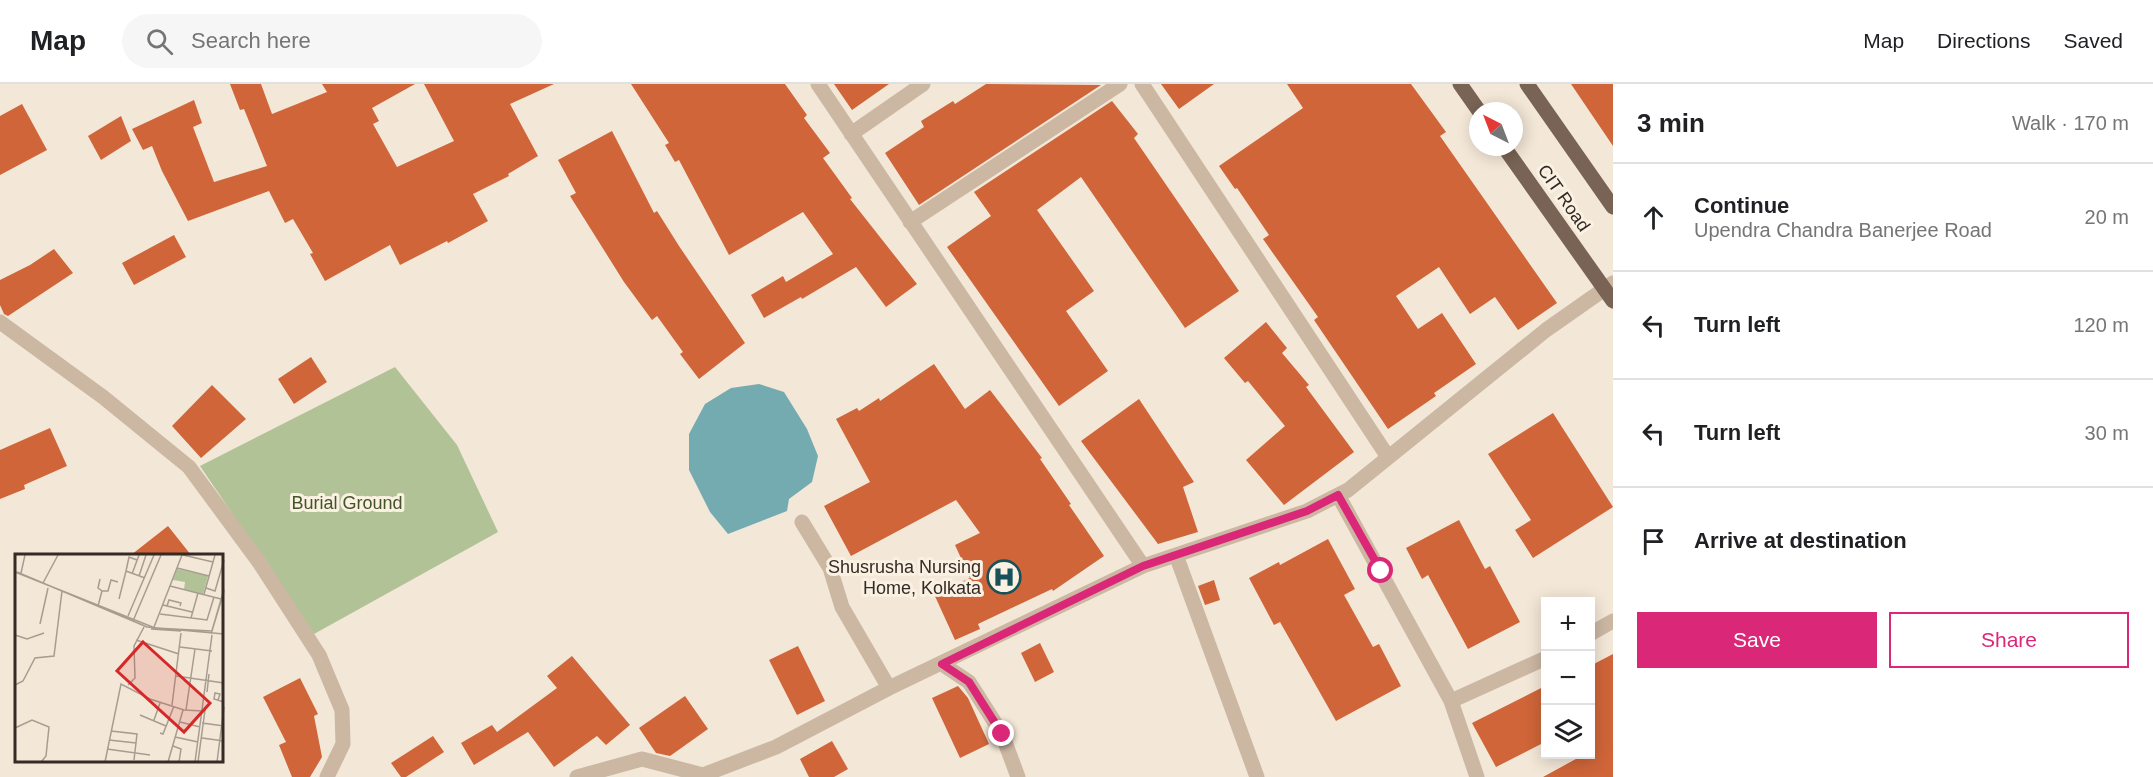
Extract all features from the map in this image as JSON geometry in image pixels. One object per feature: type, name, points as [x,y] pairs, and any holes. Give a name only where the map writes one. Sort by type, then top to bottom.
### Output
[{"type":"main road","points":[[1460,84],[1473,102]]},
{"type":"main road","name":"CIT Road","points":[[1527,84],[1613,207]]},
{"type":"main road","name":"CIT Road","points":[[1511,156],[1610,291]]},
{"type":"street","points":[[818,84],[1143,566]]},
{"type":"street","points":[[851,134],[923,84]]},
{"type":"street","points":[[910,222],[1120,84]]},
{"type":"street","points":[[1142,84],[1388,457]]},
{"type":"street","points":[[577,777],[642,759],[703,776],[776,747],[889,688],[1143,566],[1307,511],[1348,490],[1546,330],[1610,291]]},
{"type":"street","points":[[0,322],[103,397],[189,467],[259,562],[319,656],[342,710],[343,744],[327,777]]},
{"type":"street","points":[[1338,495],[1451,701],[1477,777]]},
{"type":"street","points":[[802,522],[830,568],[842,607],[889,688]]},
{"type":"street","points":[[1176,555],[1257,777]]},
{"type":"street","points":[[1595,631],[1613,621]]},
{"type":"street","points":[[1451,701],[1541,660]]},
{"type":"street","points":[[942,664],[969,682],[1002,734],[1018,777]]},
{"type":"green space","name":"Burial Ground","points":[[395,367],[457,445],[498,532],[314,634],[200,466]]},
{"type":"water","points":[[759,384],[784,392],[807,429],[818,456],[812,482],[789,499],[787,511],[728,534],[710,512],[689,470],[689,434],[705,404],[731,388]]},
{"type":"building","points":[[230,84],[261,84],[272,114],[327,92],[322,84],[415,84],[372,108],[379,121],[373,124],[397,167],[454,141],[424,84],[554,84],[510,104],[538,156],[508,174],[509,176],[473,194],[488,221],[400,265],[390,245],[325,281],[310,254],[313,253],[293,219],[285,223],[269,191],[188,221],[162,171],[152,146],[143,150],[132,129],[194,100],[202,123],[193,127],[214,182],[267,166],[244,109],[240,110]]},
{"type":"building","points":[[631,84],[785,84],[807,115],[804,118],[830,153],[823,158],[852,198],[850,199],[917,284],[886,307],[856,267],[802,299],[801,297],[764,318],[751,295],[783,276],[786,282],[833,254],[803,212],[729,255],[679,160],[675,162],[665,145],[669,143]]},
{"type":"building","points":[[834,84],[889,84],[852,110]]},
{"type":"building","points":[[986,84],[1101,85],[919,205],[885,153],[924,127],[921,121],[953,101],[955,104]]},
{"type":"building","points":[[1161,84],[1214,84],[1179,109]]},
{"type":"building","points":[[1287,84],[1411,84],[1446,132],[1440,136],[1557,303],[1518,330],[1495,297],[1470,314],[1439,267],[1396,296],[1418,329],[1442,313],[1476,364],[1434,393],[1436,396],[1388,429],[1314,320],[1318,317],[1263,239],[1269,235],[1219,166],[1303,108]]},
{"type":"building","points":[[1571,84],[1613,84],[1613,146]]},
{"type":"building","points":[[1112,101],[1138,134],[1134,138],[1239,291],[1185,328],[1081,177],[1037,210],[1094,291],[1066,311],[1108,371],[1059,406],[947,247],[991,216],[974,192]]},
{"type":"building","points":[[22,104],[47,150],[0,175],[0,116]]},
{"type":"building","points":[[121,116],[131,141],[101,160],[88,136]]},
{"type":"building","points":[[612,131],[654,213],[657,211],[745,343],[699,379],[680,354],[683,352],[657,316],[652,320],[624,282],[570,196],[576,193],[558,160]]},
{"type":"building","points":[[174,235],[186,257],[134,285],[122,263]]},
{"type":"building","points":[[54,249],[73,273],[8,316],[4,314],[0,305],[0,280],[30,265]]},
{"type":"building","points":[[1266,322],[1287,348],[1282,353],[1309,385],[1306,387],[1354,452],[1284,505],[1246,460],[1285,426],[1248,381],[1245,383],[1224,358]]},
{"type":"building","points":[[311,357],[327,382],[294,404],[278,379]]},
{"type":"building","points":[[934,364],[965,409],[990,390],[1042,458],[1040,459],[1071,504],[1069,505],[1104,556],[1053,591],[1052,589],[978,624],[980,629],[955,640],[934,594],[970,578],[955,545],[980,533],[956,500],[851,556],[824,506],[870,482],[836,419],[857,408],[859,411],[879,398],[880,401]]},
{"type":"building","points":[[212,385],[246,419],[201,458],[172,426]]},
{"type":"building","points":[[1139,399],[1194,482],[1183,487],[1198,532],[1158,544],[1081,441]]},
{"type":"building","points":[[1553,413],[1613,507],[1533,558],[1515,530],[1531,520],[1488,454]]},
{"type":"building","points":[[50,428],[67,466],[24,485],[25,489],[0,499],[0,450]]},
{"type":"building","points":[[1459,520],[1485,569],[1490,566],[1520,622],[1468,649],[1428,575],[1422,579],[1406,548]]},
{"type":"building","points":[[168,526],[190,554],[132,554]]},
{"type":"building","points":[[1328,539],[1355,589],[1344,595],[1373,647],[1379,644],[1401,686],[1336,721],[1280,622],[1274,625],[1249,578],[1279,562],[1280,565]]},
{"type":"building","points":[[1214,580],[1220,600],[1205,605],[1198,586]]},
{"type":"building","points":[[1040,643],[1054,672],[1035,682],[1021,653]]},
{"type":"building","points":[[798,646],[825,701],[797,715],[769,660]]},
{"type":"building","points":[[1613,654],[1613,777],[1543,777],[1576,759],[1595,759],[1595,663]]},
{"type":"building","points":[[572,656],[630,725],[606,745],[597,736],[554,767],[528,732],[474,765],[461,743],[492,725],[497,732],[557,688],[547,676]]},
{"type":"building","points":[[300,678],[318,714],[314,716],[322,757],[310,777],[292,777],[279,745],[286,742],[263,697]]},
{"type":"building","points":[[958,686],[968,698],[989,744],[960,758],[932,698]]},
{"type":"building","points":[[1541,688],[1541,744],[1496,767],[1472,723]]},
{"type":"building","points":[[685,696],[708,729],[670,756],[656,753],[639,728]]},
{"type":"building","points":[[433,736],[444,752],[406,777],[401,777],[391,763]]},
{"type":"building","points":[[832,741],[848,769],[834,777],[809,777],[800,759]]},
{"type":"place","name":"Shusrusha Nursing Home, Kolkata","points":[[1004,577]]},
{"type":"route","points":[[1002,734],[969,682],[942,664],[1143,566],[1307,511],[1338,495],[1381,571]]}]
